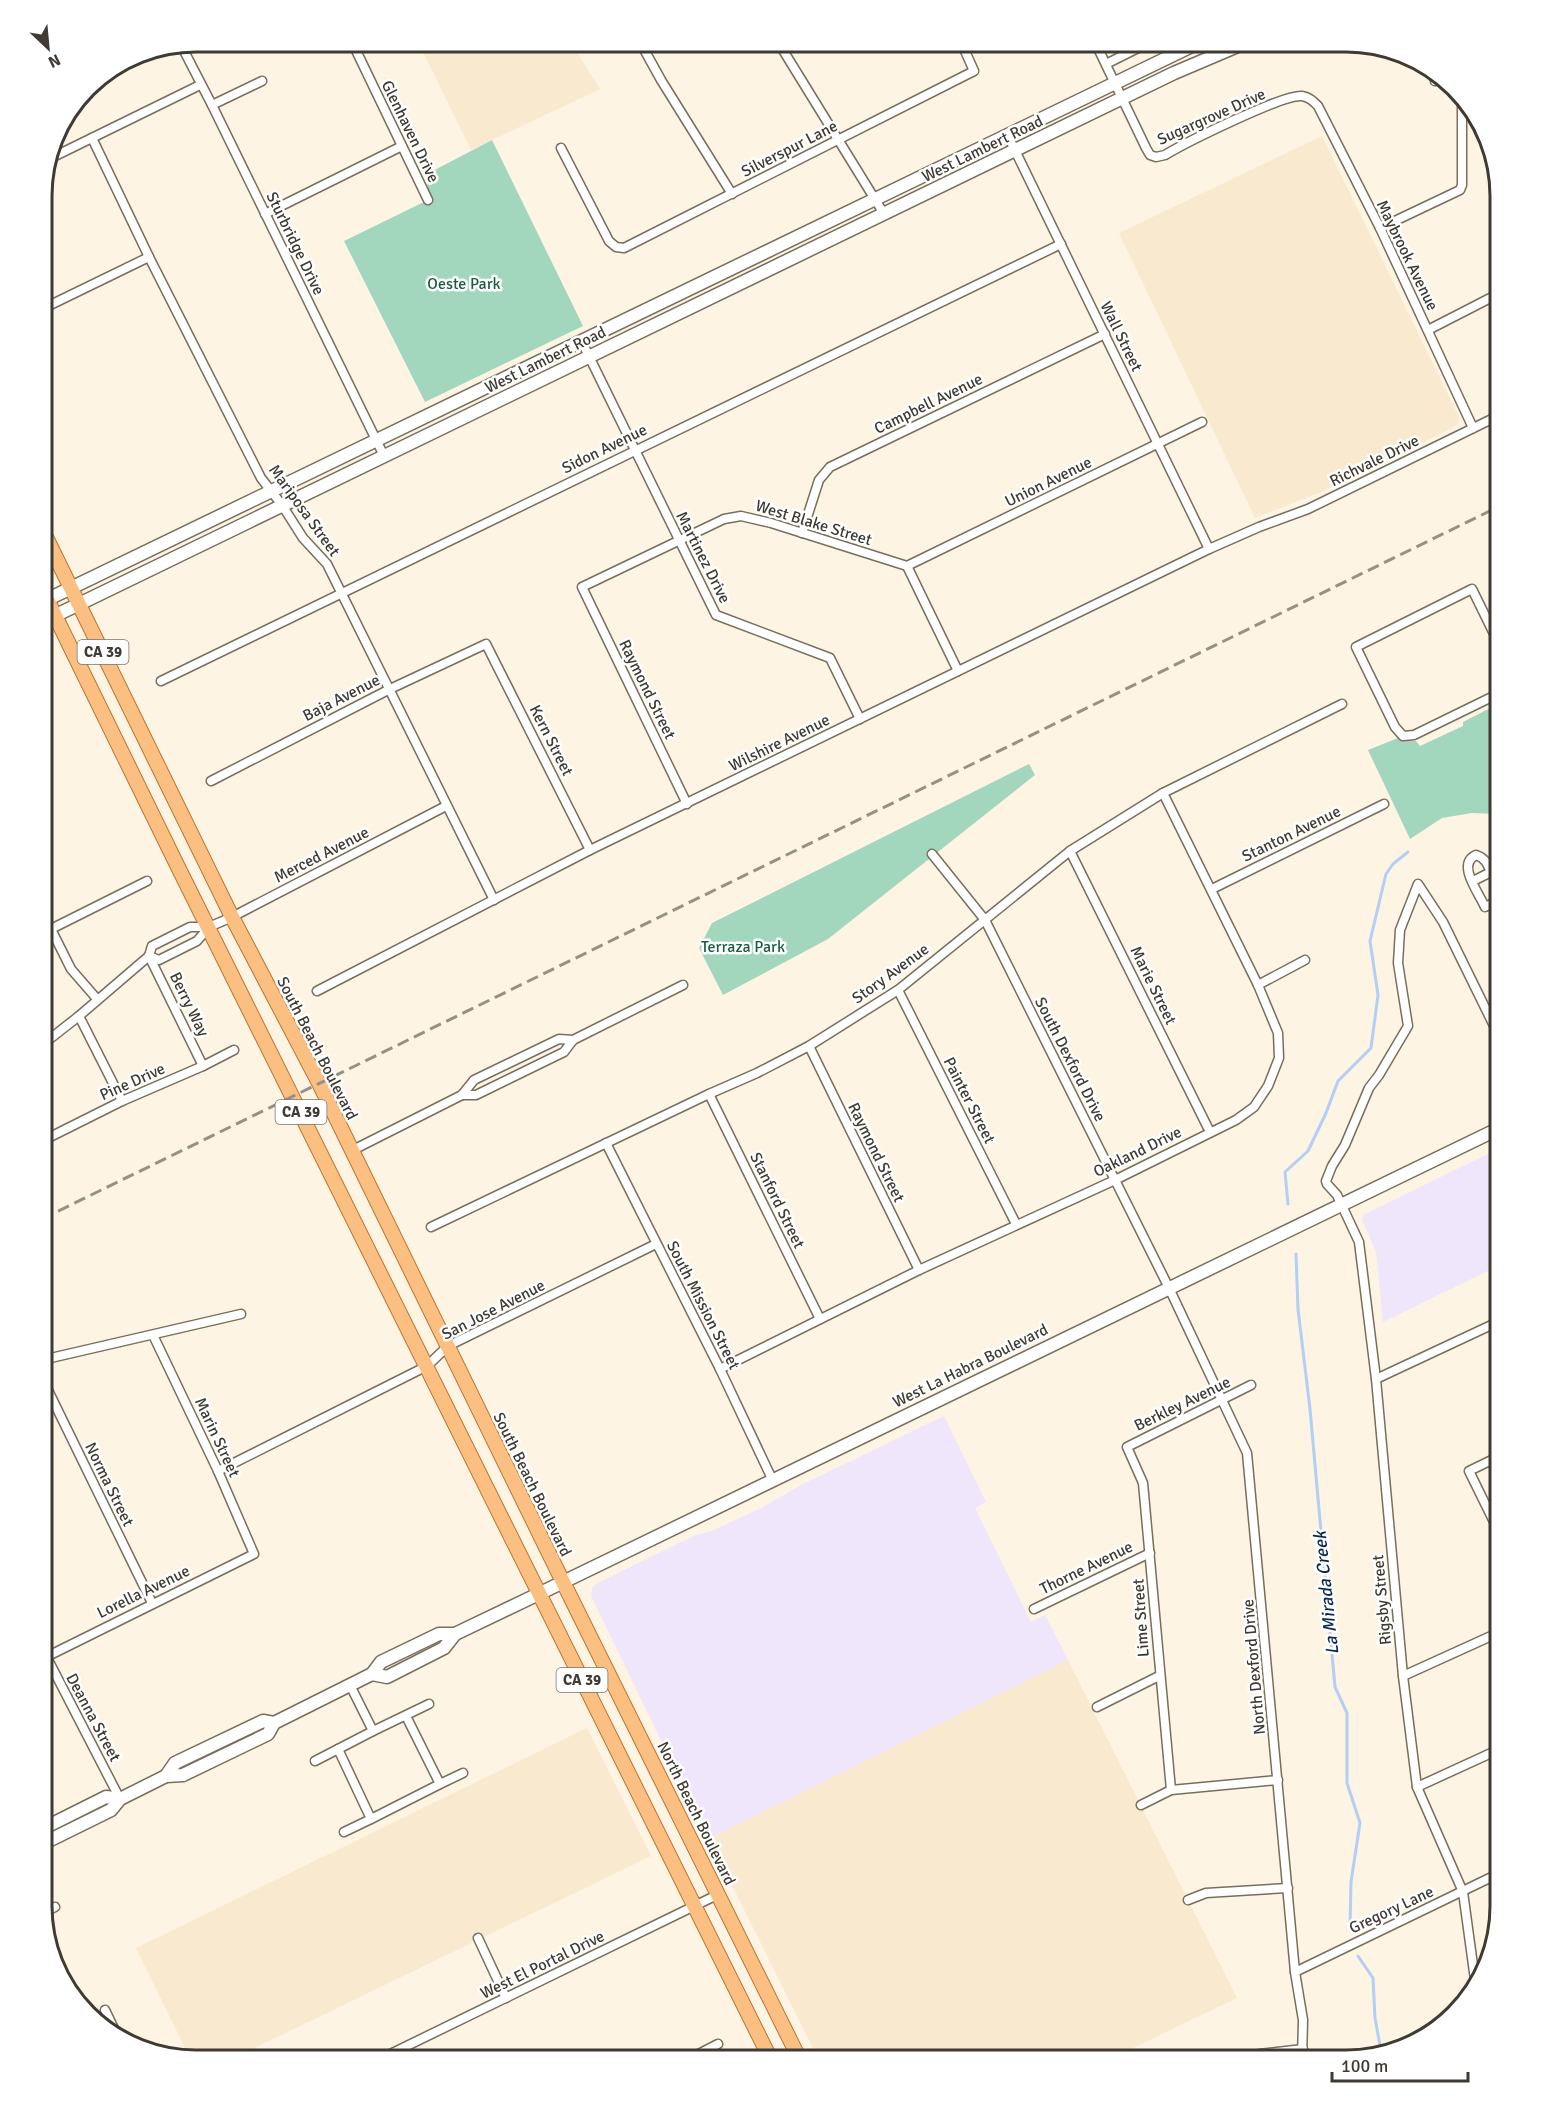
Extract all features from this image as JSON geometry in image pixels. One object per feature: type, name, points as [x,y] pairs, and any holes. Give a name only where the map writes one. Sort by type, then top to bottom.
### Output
[{"type":"main road","name":"West Lambert Road","points":[[53,594],[72,588],[1177,53]]},
{"type":"main road","name":"West Lambert Road","points":[[53,617],[1122,98],[1220,53]]},
{"type":"main road","name":"South Beach Boulevard","points":[[53,550],[232,917],[303,1052],[563,1582]]},
{"type":"main road","name":"CA 39","points":[[53,610],[766,2049]]},
{"type":"main road","name":"West La Habra Boulevard","points":[[52,1839],[111,1810],[120,1799],[166,1776],[183,1775],[268,1734],[274,1723],[372,1674],[387,1677],[444,1648],[455,1634],[1490,1133]]},
{"type":"main road","name":"North Beach Boulevard","points":[[563,1582],[795,2050]]},
{"type":"main road","name":"West La Habra Boulevard","points":[[52,1823],[105,1797],[120,1799]]},
{"type":"street","name":"Sturbridge Drive","points":[[185,53],[384,456]]},
{"type":"street","name":"Glenhaven Drive","points":[[357,53],[428,200]]},
{"type":"street","points":[[645,53],[732,194]]},
{"type":"street","points":[[785,53],[884,214]]},
{"type":"street","name":"Silverspur Lane","points":[[561,147],[609,241],[616,247],[624,248],[974,70],[966,53]]},
{"type":"street","points":[[1100,53],[1122,98]]},
{"type":"street","points":[[1106,64],[1128,53]]},
{"type":"street","points":[[212,105],[262,81]]},
{"type":"street","points":[[59,154],[200,86]]},
{"type":"street","name":"Sugargrove Drive","points":[[1122,98],[1150,155],[1156,157],[1165,155],[1216,128],[1284,100],[1300,96],[1310,98]]},
{"type":"street","name":"Maybrook Avenue","points":[[1310,98],[1324,116],[1380,228],[1473,428]]},
{"type":"street","points":[[1380,228],[1460,190],[1462,185],[1462,112]]},
{"type":"street","name":"Wall Street","points":[[1008,136],[1209,549]]},
{"type":"street","name":"Mariposa Street","points":[[92,138],[149,257],[261,478],[303,538],[327,564],[342,591],[494,900]]},
{"type":"street","points":[[265,214],[402,147]]},
{"type":"street","name":"Sidon Avenue","points":[[160,681],[634,449],[1061,244]]},
{"type":"street","points":[[53,304],[149,257]]},
{"type":"street","points":[[1428,330],[1490,298]]},
{"type":"street","name":"Campbell Avenue","points":[[802,533],[819,480],[830,467],[1105,334]]},
{"type":"street","name":"Martinez Drive","points":[[582,342],[716,615],[830,658],[860,719]]},
{"type":"street","name":"Richvale Drive","points":[[1259,527],[1308,509],[1490,420]]},
{"type":"street","name":"Union Avenue","points":[[907,566],[1202,423]]},
{"type":"street","name":"West Blake Street","points":[[582,587],[724,519],[741,516],[907,566]]},
{"type":"street","name":"Wilshire Avenue","points":[[317,991],[590,850],[1209,549],[1259,527]]},
{"type":"street","points":[[907,566],[958,671]]},
{"type":"street","name":"Raymond Street","points":[[582,587],[687,804]]},
{"type":"street","points":[[1490,626],[1472,589],[1356,647],[1395,727],[1403,736],[1414,735],[1490,698]]},
{"type":"street","name":"Baja Avenue","points":[[212,781],[390,689],[486,644]]},
{"type":"street","name":"Kern Street","points":[[486,644],[590,850]]},
{"type":"street","name":"Story Avenue","points":[[430,1227],[708,1094],[757,1073],[809,1046],[898,990],[1070,851],[1163,793],[1342,704]]},
{"type":"street","name":"Oakland Drive","points":[[720,1369],[919,1270],[1115,1180],[1236,1120],[1254,1107],[1268,1086],[1279,1058],[1278,1034],[1258,985],[1163,793]]},
{"type":"street","name":"Stanton Avenue","points":[[1212,889],[1384,804]]},
{"type":"street","name":"Merced Avenue","points":[[53,1037],[149,956],[152,946],[190,927],[208,927],[232,917],[446,806]]},
{"type":"street","name":"Marie Street","points":[[1070,851],[1210,1132]]},
{"type":"street","name":"South Dexford Drive","points":[[932,854],[985,920],[1169,1288]]},
{"type":"street","points":[[53,928],[147,881]]},
{"type":"street","points":[[1473,881],[1485,907],[1490,905]]},
{"type":"street","name":"Rigsby Street","points":[[1474,1971],[1463,1892],[1417,1788],[1403,1676],[1376,1379],[1359,1242],[1342,1204],[1327,1184],[1332,1166],[1369,1088],[1408,1026],[1398,963],[1400,930],[1418,884],[1443,922],[1490,1018]]},
{"type":"street","name":"Merced Avenue","points":[[149,956],[159,960],[198,941],[208,927]]},
{"type":"street","points":[[53,932],[71,969],[97,999]]},
{"type":"street","name":"Berry Way","points":[[149,956],[203,1066]]},
{"type":"street","points":[[1258,985],[1305,960]]},
{"type":"street","points":[[462,1095],[476,1095],[564,1052],[573,1040],[683,985]]},
{"type":"street","name":"Painter Street","points":[[898,990],[1016,1224]]},
{"type":"street","points":[[79,1016],[122,1101]]},
{"type":"street","points":[[351,1150],[462,1095],[474,1080],[560,1039],[573,1040]]},
{"type":"street","name":"Raymond Street","points":[[809,1046],[919,1270]]},
{"type":"street","name":"Pine Drive","points":[[52,1136],[234,1050]]},
{"type":"street","name":"Stanford Street","points":[[708,1094],[820,1319]]},
{"type":"street","name":"South Mission Street","points":[[606,1143],[720,1369],[772,1481]]},
{"type":"street","name":"San Jose Avenue","points":[[218,1471],[427,1366],[448,1346],[656,1244]]},
{"type":"street","name":"North Dexford Drive","points":[[1169,1288],[1247,1453],[1295,1972],[1303,2020],[1303,2049]]},
{"type":"street","points":[[52,1358],[242,1314]]},
{"type":"street","points":[[1376,1379],[1490,1327]]},
{"type":"street","name":"Marin Street","points":[[153,1335],[218,1471],[254,1554]]},
{"type":"street","name":"Berkley Avenue","points":[[1127,1447],[1251,1385]]},
{"type":"street","name":"Norma Street","points":[[52,1399],[152,1603]]},
{"type":"street","name":"Lime Street","points":[[1127,1447],[1143,1483],[1171,1790]]},
{"type":"street","points":[[1490,1461],[1469,1471],[1490,1514]]},
{"type":"street","name":"Thorne Avenue","points":[[1034,1608],[1150,1553]]},
{"type":"street","name":"Lorella Avenue","points":[[52,1649],[254,1554]]},
{"type":"street","points":[[1403,1676],[1490,1637]]},
{"type":"street","name":"Deanna Street","points":[[52,1669],[120,1799]]},
{"type":"street","points":[[1097,1707],[1159,1676]]},
{"type":"street","points":[[350,1685],[373,1731]]},
{"type":"street","points":[[315,1761],[429,1704]]},
{"type":"street","points":[[406,1716],[440,1784]]},
{"type":"street","points":[[338,1749],[371,1818]]},
{"type":"street","points":[[1417,1788],[1490,1754]]},
{"type":"street","points":[[344,1832],[463,1773]]},
{"type":"street","points":[[1141,1805],[1171,1790],[1278,1780]]},
{"type":"street","name":"Gregory Lane","points":[[1295,1972],[1490,1878]]},
{"type":"street","points":[[1188,1900],[1206,1893],[1288,1888]]},
{"type":"street","name":"West El Portal Drive","points":[[400,2049],[718,1894]]},
{"type":"street","points":[[478,1938],[506,1998]]},
{"type":"street","points":[[105,2010],[110,2021]]},
{"type":"street","points":[[707,2049],[718,2044]]},
{"type":"street","points":[[1295,2050],[1303,2049]]},
{"type":"shaded area","points":[[423,53],[578,53],[600,89],[471,150]]},
{"type":"shaded area","points":[[1322,136],[1459,417],[1459,422],[1456,426],[1321,492],[1255,518],[1119,233]]},
{"type":"shaded area","points":[[1490,1153],[1490,1270],[1383,1322],[1376,1252],[1362,1220],[1363,1215]]},
{"type":"shaded area","points":[[944,1416],[986,1502],[975,1508],[1031,1622],[1045,1615],[1068,1660],[709,1839],[591,1596],[592,1588],[693,1536],[712,1531],[761,1508],[801,1485]]},
{"type":"shaded area","points":[[1068,1660],[1237,1998],[1129,2050],[814,2050],[709,1839]]},
{"type":"shaded area","points":[[587,1728],[651,1856],[253,2049],[186,2049],[136,1948]]},
{"type":"green space","name":"Oeste Park","points":[[492,140],[583,326],[425,402],[344,241],[428,200],[427,174]]},
{"type":"green space","points":[[1490,708],[1490,814],[1472,813],[1442,818],[1410,839],[1368,750],[1398,738],[1416,741],[1420,746],[1463,726],[1463,722]]},
{"type":"green space","name":"Terraza Park","points":[[1029,764],[1035,775],[828,939],[723,995],[699,948],[712,923]]},
{"type":"waterway","name":"La Mirada Creek","points":[[1288,1204],[1285,1172],[1308,1151],[1338,1081],[1371,1048],[1378,995],[1370,941],[1386,874],[1393,864],[1408,852]]},
{"type":"waterway","name":"La Mirada Creek","points":[[1296,1254],[1298,1309],[1310,1409],[1335,1687],[1347,1713],[1347,1783],[1360,1823],[1351,1882],[1350,1927]]},
{"type":"waterway","name":"La Mirada Creek","points":[[1358,1956],[1373,1978],[1375,2018],[1380,2046]]},
{"type":"railway","points":[[52,1214],[1490,511]]}]
